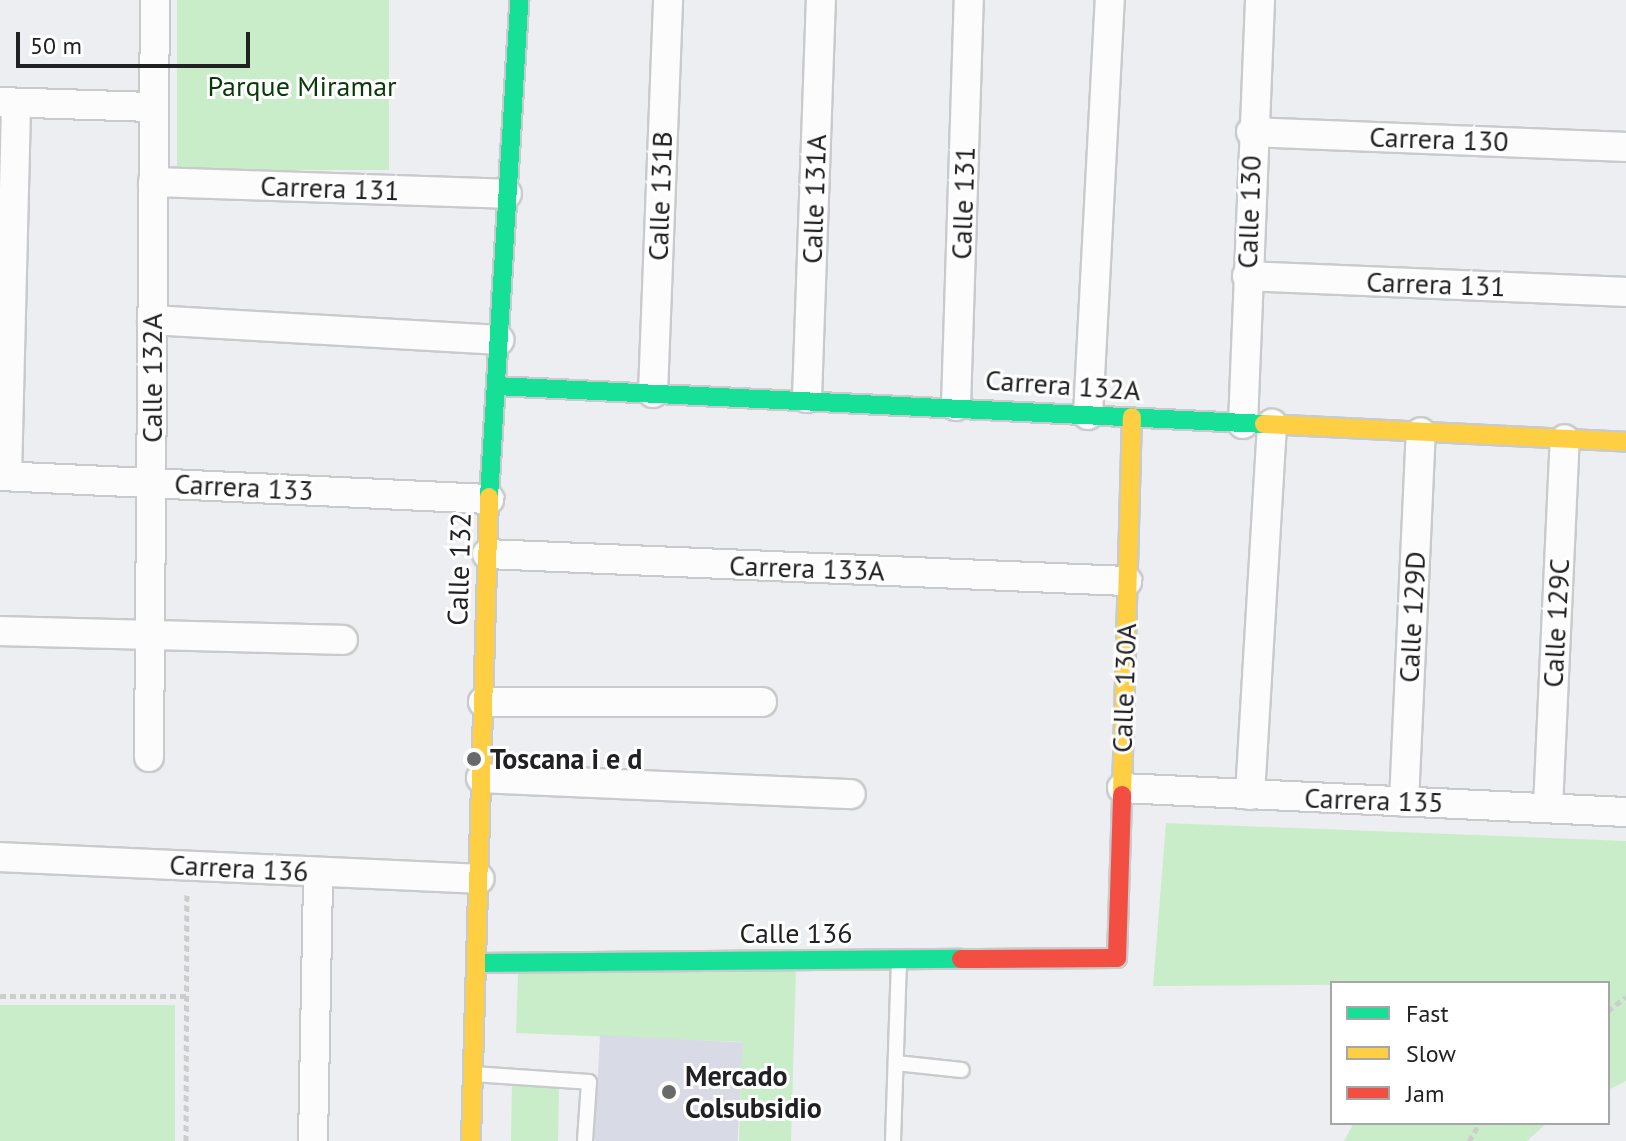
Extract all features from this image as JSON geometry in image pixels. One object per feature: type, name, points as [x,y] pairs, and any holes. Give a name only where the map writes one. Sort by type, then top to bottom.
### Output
[{"type":"street","name":"Calle 132A","points":[[149,757],[155,0]]},
{"type":"street","name":"Calle 132","points":[[471,1141],[489,499],[519,0]]},
{"type":"street","name":"Calle 131B","points":[[653,393],[668,0]]},
{"type":"street","name":"Calle 131A","points":[[807,398],[821,0]]},
{"type":"street","name":"Calle 131","points":[[956,406],[969,0]]},
{"type":"street","points":[[1088,415],[1110,0]]},
{"type":"street","name":"Calle 130","points":[[1243,424],[1251,132],[1260,0]]},
{"type":"street","points":[[4,476],[8,102],[154,107]]},
{"type":"street","name":"Carrera 130","points":[[1251,132],[1626,147]]},
{"type":"street","name":"Carrera 131","points":[[153,182],[507,194]]},
{"type":"street","name":"Carrera 131","points":[[1247,276],[1626,292]]},
{"type":"street","points":[[152,320],[499,340]]},
{"type":"street","name":"Carrera 132A","points":[[496,386],[807,398],[1243,424],[1626,442]]},
{"type":"street","name":"Calle 130A","points":[[1117,958],[1132,417]]},
{"type":"street","points":[[1250,795],[1272,424]]},
{"type":"street","name":"Calle 129D","points":[[1404,802],[1421,432]]},
{"type":"street","name":"Calle 129C","points":[[1548,808],[1565,439]]},
{"type":"street","name":"Carrera 133","points":[[4,476],[489,499]]},
{"type":"street","name":"Carrera 133A","points":[[487,554],[1127,581]]},
{"type":"street","points":[[0,631],[343,640]]},
{"type":"street","points":[[483,702],[762,702]]},
{"type":"street","points":[[481,778],[851,794]]},
{"type":"street","name":"Carrera 135","points":[[1122,788],[1626,812]]},
{"type":"street","name":"Carrera 136","points":[[0,857],[479,879]]},
{"type":"street","points":[[313,1141],[318,872]]},
{"type":"street","name":"Calle 136","points":[[476,963],[1117,958]]},
{"type":"lane","points":[[893,1141],[899,960]]},
{"type":"lane","points":[[896,1063],[962,1070]]},
{"type":"lane","points":[[473,1074],[589,1082],[585,1141]]},
{"type":"path","points":[[186,1141],[187,866]]},
{"type":"path","points":[[0,996],[187,996]]},
{"type":"path","points":[[1610,1009],[1626,997]]},
{"type":"green space","name":"Parque Miramar","points":[[177,0],[389,0],[389,170],[177,170]]},
{"type":"green space","points":[[1166,823],[1626,841],[1626,1081],[1610,1089],[1610,981],[1330,981],[1330,985],[1153,986]]},
{"type":"green space","points":[[796,969],[791,1141],[739,1141],[742,1042],[516,1033],[518,974]]},
{"type":"green space","points":[[0,1005],[175,1005],[175,1141],[0,1141]]},
{"type":"green space","points":[[512,1084],[559,1085],[558,1141],[511,1141]]},
{"type":"green space","points":[[1353,1125],[1545,1125],[1527,1141],[1344,1141]]},
{"type":"building","name":"Mercado Colsubsidio","points":[[600,1035],[743,1042],[738,1141],[594,1141]]},
{"type":"traffic: fast","points":[[489,497],[519,0]]},
{"type":"traffic: fast","points":[[496,386],[1264,424]]},
{"type":"traffic: fast","points":[[476,963],[961,959]]},
{"type":"traffic: slow","points":[[1122,795],[1132,417]]},
{"type":"traffic: slow","points":[[1264,424],[1626,442]]},
{"type":"traffic: slow","points":[[471,1141],[489,497]]},
{"type":"traffic: jam","points":[[961,959],[1117,958],[1122,795]]},
{"type":"place","name":"Toscana i e d","points":[[474,759]]},
{"type":"place","name":"Mercado Colsubsidio","points":[[669,1092]]}]
